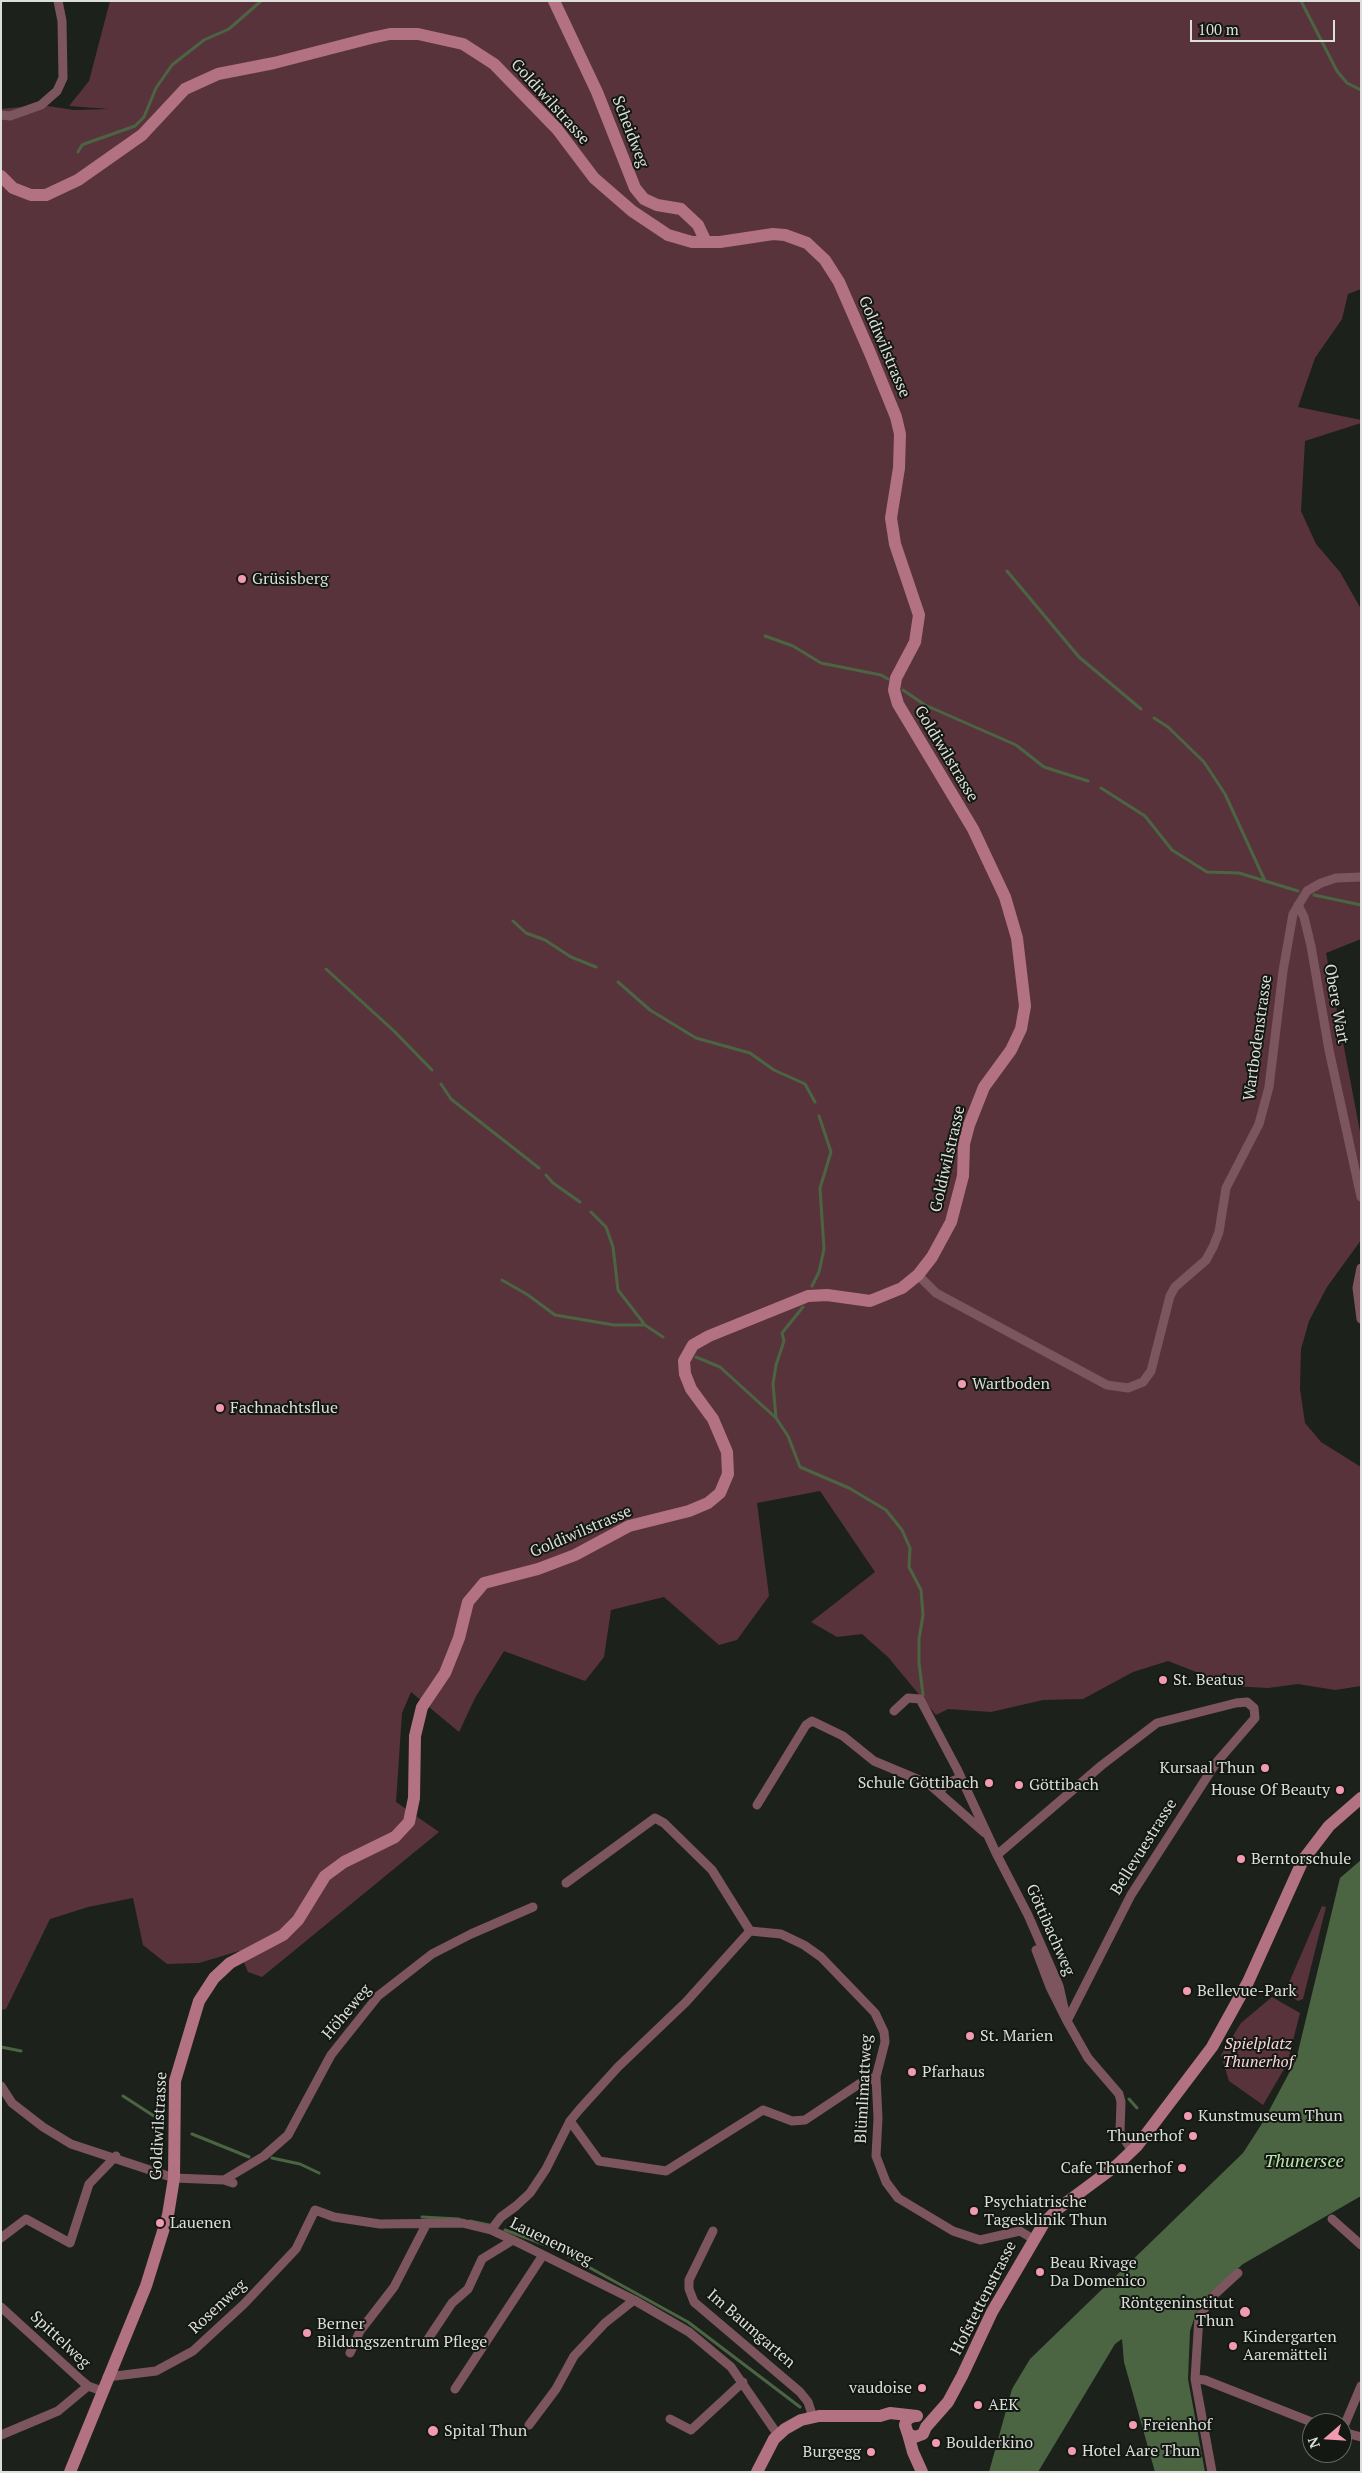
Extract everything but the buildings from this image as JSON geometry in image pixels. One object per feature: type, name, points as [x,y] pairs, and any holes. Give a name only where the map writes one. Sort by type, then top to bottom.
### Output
[{"type":"street","points":[[1,115],[10,116],[41,105],[57,91],[63,78],[62,21],[58,1]]},
{"type":"street","name":"Scheidweg","points":[[554,1],[597,92],[635,188],[644,200],[657,205],[681,209],[698,225],[706,242]]},
{"type":"street","name":"Goldiwilstrasse","points":[[1,176],[13,188],[31,195],[46,195],[78,180],[142,135],[185,89],[218,74],[274,63],[390,34],[418,34],[454,41],[479,53],[522,91],[556,129],[594,178],[632,211],[668,235],[692,242],[727,242],[773,234],[785,234],[807,243],[830,267],[859,326],[896,417],[900,434],[900,459],[891,518],[895,544],[919,615],[916,642],[896,678],[894,690],[898,704],[973,829],[1005,898],[1017,938],[1024,1006],[1020,1029],[1011,1050],[984,1087],[975,1106],[964,1144],[963,1176],[951,1222],[932,1257],[918,1275],[902,1288],[870,1301],[827,1295],[808,1296],[709,1336],[693,1345],[684,1361],[685,1374],[691,1389],[713,1419],[728,1452],[728,1474],[720,1493],[700,1507],[629,1526],[575,1555],[538,1569],[484,1583],[468,1602],[459,1638],[445,1674],[422,1707],[415,1736],[414,1798],[409,1822],[394,1837],[344,1862],[325,1876],[293,1925],[283,1935],[230,1963],[214,1978],[199,2001],[175,2081],[174,2178],[168,2215],[146,2286],[107,2377],[70,2472]]},
{"type":"street","name":"Wartbodenstrasse","points":[[918,1275],[936,1293],[1107,1385],[1128,1388],[1143,1382],[1151,1371],[1170,1296],[1175,1287],[1206,1260],[1214,1247],[1219,1232],[1226,1188],[1259,1124],[1269,1087],[1290,927],[1298,905],[1307,891],[1321,883],[1336,878],[1361,877]]},
{"type":"street","name":"Obere Wart","points":[[1298,905],[1304,917],[1311,946],[1329,1050],[1361,1197]]},
{"type":"street","points":[[1361,1268],[1357,1288],[1361,1319]]},
{"type":"street","name":"Göttibachweg","points":[[894,1711],[908,1698],[920,1699],[1015,1888],[1060,1986],[1067,2021],[1088,2058],[1119,2094],[1121,2102],[1120,2132],[1132,2151]]},
{"type":"street","name":"Bellevuestrasse","points":[[997,1855],[1102,1765],[1157,1723],[1236,1703],[1247,1702],[1254,1708],[1255,1718],[1208,1775],[1131,1895],[1067,2021]]},
{"type":"street","name":"Göttibachweg","points":[[757,1805],[806,1725],[812,1721],[843,1736],[874,1760],[919,1778],[939,1792],[979,1829],[986,1833]]},
{"type":"street","points":[[939,1792],[946,1784],[960,1778]]},
{"type":"street","name":"Hofstettenstrasse","points":[[907,2432],[908,2419],[920,2423],[948,2402],[992,2312],[1033,2239],[1054,2213],[1132,2151],[1212,2047],[1227,2024],[1308,1853],[1337,1818],[1361,1798]]},
{"type":"street","points":[[491,2230],[501,2217],[530,2192],[546,2169],[570,2121],[599,2087],[686,2002],[750,1931],[712,1870],[664,1823],[655,1818],[566,1883]]},
{"type":"street","name":"Höheweg","points":[[174,2178],[229,2181],[264,2156],[288,2134],[331,2055],[378,1996],[432,1954],[471,1934],[533,1907]]},
{"type":"street","name":"Blümlimattweg","points":[[750,1931],[781,1934],[804,1945],[822,1957],[870,2005],[884,2032],[884,2048],[876,2077],[878,2118],[876,2156],[886,2182],[898,2198],[953,2231],[980,2240],[1020,2231],[1033,2239]]},
{"type":"street","points":[[570,2121],[599,2160],[666,2171],[763,2110],[792,2121],[805,2120],[859,2084],[876,2077]]},
{"type":"street","points":[[1,2086],[12,2103],[43,2127],[71,2144],[116,2156],[174,2178]]},
{"type":"street","points":[[1,2238],[26,2220],[70,2243],[89,2184],[116,2156]]},
{"type":"street","name":"Lauenenweg","points":[[315,2210],[334,2218],[380,2224],[462,2223],[491,2230],[513,2240],[634,2300],[689,2332],[718,2355],[743,2382],[778,2435]]},
{"type":"street","name":"Rosenweg","points":[[107,2377],[156,2371],[192,2351],[244,2304],[296,2248],[315,2210]]},
{"type":"street","points":[[1332,2219],[1361,2245]]},
{"type":"street","points":[[350,2352],[360,2331],[394,2287],[426,2224]]},
{"type":"street","name":"Im Baumgarten","points":[[713,2231],[689,2280],[689,2289],[694,2302],[800,2392],[810,2406],[813,2417]]},
{"type":"street","points":[[426,2342],[452,2303],[468,2289],[482,2259],[513,2240]]},
{"type":"street","points":[[455,2390],[543,2255]]},
{"type":"street","points":[[1212,2472],[1195,2379],[1199,2317],[1213,2296],[1238,2274]]},
{"type":"street","points":[[529,2424],[556,2389],[574,2356],[605,2323],[634,2300]]},
{"type":"street","name":"Spittelweg","points":[[1,2306],[88,2386],[102,2391]]},
{"type":"street","points":[[1195,2379],[1205,2380],[1302,2418]]},
{"type":"street","points":[[670,2419],[691,2430],[743,2382]]},
{"type":"street","points":[[1,2435],[58,2411],[88,2386]]},
{"type":"street","points":[[1350,2413],[1361,2386]]},
{"type":"street","points":[[757,2472],[778,2435],[792,2424],[813,2417],[880,2416],[890,2413],[920,2423]]},
{"type":"street","points":[[880,2416],[895,2422],[915,2437],[920,2423]]},
{"type":"street","points":[[920,2423],[921,2469]]},
{"type":"street","points":[[907,2432],[921,2469]]},
{"type":"green space","points":[[110,1],[1361,1],[1361,289],[1348,294],[1342,319],[1315,358],[1298,407],[1361,420],[1361,423],[1305,441],[1301,511],[1316,544],[1340,572],[1361,609],[1361,939],[1326,953],[1361,1137],[1361,1240],[1327,1287],[1309,1321],[1301,1349],[1300,1389],[1305,1423],[1321,1442],[1361,1467],[1361,1686],[1335,1690],[1298,1684],[1268,1688],[1232,1686],[1168,1661],[1133,1672],[1083,1699],[1043,1700],[991,1712],[948,1709],[936,1715],[888,1657],[862,1634],[837,1637],[811,1622],[875,1572],[820,1491],[757,1503],[769,1596],[737,1640],[719,1645],[664,1597],[611,1610],[604,1657],[585,1681],[504,1651],[475,1698],[459,1732],[411,1692],[402,1713],[396,1802],[439,1832],[262,1977],[248,1972],[239,1951],[199,1963],[167,1964],[143,1945],[133,1898],[88,1907],[50,1919],[6,2009],[1,2010],[1,109],[41,105],[74,110],[109,109],[69,106],[89,81]]},
{"type":"green space","points":[[1322,1906],[1326,1907],[1303,1999],[1298,2001],[1285,1992]]},
{"type":"green space","name":"Spielplatz Thunerhof","points":[[1272,1997],[1300,2013],[1287,2064],[1263,2105],[1229,2081],[1221,2055],[1241,2023]]},
{"type":"water","name":"Thunersee","points":[[1361,1860],[1361,2196],[1243,2264],[1208,2295],[1196,2313],[1190,2331],[1188,2379],[1205,2472],[1155,2472],[1124,2362],[1122,2339],[1115,2344],[1038,2472],[989,2472],[1012,2389],[1030,2359],[1243,2153],[1263,2122],[1296,2060],[1340,1878]]},
{"type":"waterway","points":[[78,152],[82,145],[135,126],[144,117],[156,88],[172,65],[204,40],[229,29],[261,1]]},
{"type":"waterway","points":[[1301,1],[1337,71],[1347,83],[1361,90]]},
{"type":"waterway","points":[[1007,571],[1079,657],[1141,709]]},
{"type":"waterway","points":[[765,636],[793,646],[821,663],[881,675],[888,679]]},
{"type":"waterway","points":[[903,690],[925,705],[1016,745],[1044,767],[1088,781]]},
{"type":"waterway","points":[[1154,718],[1168,727],[1204,762],[1225,794],[1265,881]]},
{"type":"waterway","points":[[1101,788],[1145,816],[1172,850],[1207,872],[1239,873],[1298,891]]},
{"type":"waterway","points":[[1314,895],[1361,905]]},
{"type":"waterway","points":[[513,921],[526,933],[545,940],[571,957],[596,967]]},
{"type":"waterway","points":[[326,969],[394,1031],[432,1070]]},
{"type":"waterway","points":[[618,982],[650,1010],[696,1038],[750,1053],[774,1070],[805,1084],[815,1102]]},
{"type":"waterway","points":[[441,1084],[451,1099],[539,1168]]},
{"type":"waterway","points":[[812,1286],[819,1272],[824,1249],[820,1188],[831,1152],[819,1116]]},
{"type":"waterway","points":[[546,1175],[553,1183],[580,1202]]},
{"type":"waterway","points":[[591,1212],[606,1227],[613,1247],[618,1290],[645,1325],[663,1337]]},
{"type":"waterway","points":[[502,1280],[528,1295],[555,1315],[614,1325],[645,1325]]},
{"type":"waterway","points":[[803,1307],[782,1333],[784,1341],[776,1365],[773,1384],[776,1418],[788,1436],[800,1467],[849,1488],[886,1510],[902,1530],[910,1548],[909,1567],[921,1590],[923,1615],[919,1639],[919,1663],[923,1695]]},
{"type":"waterway","points":[[696,1357],[720,1367],[776,1418]]},
{"type":"waterway","points":[[1,2047],[21,2051]]},
{"type":"waterway","points":[[123,2096],[157,2118]]},
{"type":"waterway","name":"Göttibach","points":[[1129,2099],[1137,2108]]},
{"type":"waterway","points":[[192,2134],[249,2157]]},
{"type":"waterway","points":[[272,2158],[300,2164],[319,2173]]},
{"type":"waterway","points":[[422,2217],[459,2219]]},
{"type":"waterway","points":[[470,2221],[489,2225]]},
{"type":"waterway","points":[[505,2230],[554,2248],[688,2322],[800,2407]]},
{"type":"place","name":"Grüsisberg","points":[[242,579]]},
{"type":"place","name":"Wartboden","points":[[962,1384]]},
{"type":"place","name":"Fachnachtsflue","points":[[220,1408]]},
{"type":"place","name":"St. Beatus","points":[[1163,1680]]},
{"type":"place","name":"Kursaal Thun","points":[[1265,1768]]},
{"type":"place","name":"Schule Göttibach","points":[[989,1783]]},
{"type":"place","name":"Göttibach","points":[[1019,1785]]},
{"type":"place","name":"House Of Beauty","points":[[1340,1790]]},
{"type":"place","name":"Berntorschule","points":[[1241,1859]]},
{"type":"place","name":"Bellevue-Park","points":[[1187,1991]]},
{"type":"place","name":"St. Marien","points":[[970,2036]]},
{"type":"place","name":"Pfarhaus","points":[[912,2072]]},
{"type":"place","name":"Kunstmuseum Thun","points":[[1188,2116]]},
{"type":"place","name":"Thunerhof","points":[[1193,2136]]},
{"type":"place","name":"Cafe Thunerhof","points":[[1182,2168]]},
{"type":"place","name":"Psychiatrische Tagesklinik Thun","points":[[974,2211]]},
{"type":"place","name":"Lauenen","points":[[160,2223]]},
{"type":"place","name":"Beau Rivage Da Domenico","points":[[1040,2272]]},
{"type":"place","name":"Röntgeninstitut Thun","points":[[1245,2312]]},
{"type":"place","name":"Berner Bildungszentrum Pflege","points":[[307,2333]]},
{"type":"place","name":"Kindergarten Aaremätteli","points":[[1233,2346]]},
{"type":"place","name":"vaudoise","points":[[922,2388]]},
{"type":"place","name":"AEK","points":[[978,2405]]},
{"type":"place","name":"Freienhof","points":[[1133,2425]]},
{"type":"place","name":"Spital Thun","points":[[433,2431]]},
{"type":"place","name":"Boulderkino","points":[[936,2443]]},
{"type":"place","name":"Hotel Aare Thun","points":[[1072,2451]]},
{"type":"place","name":"Burgegg","points":[[871,2452]]}]
